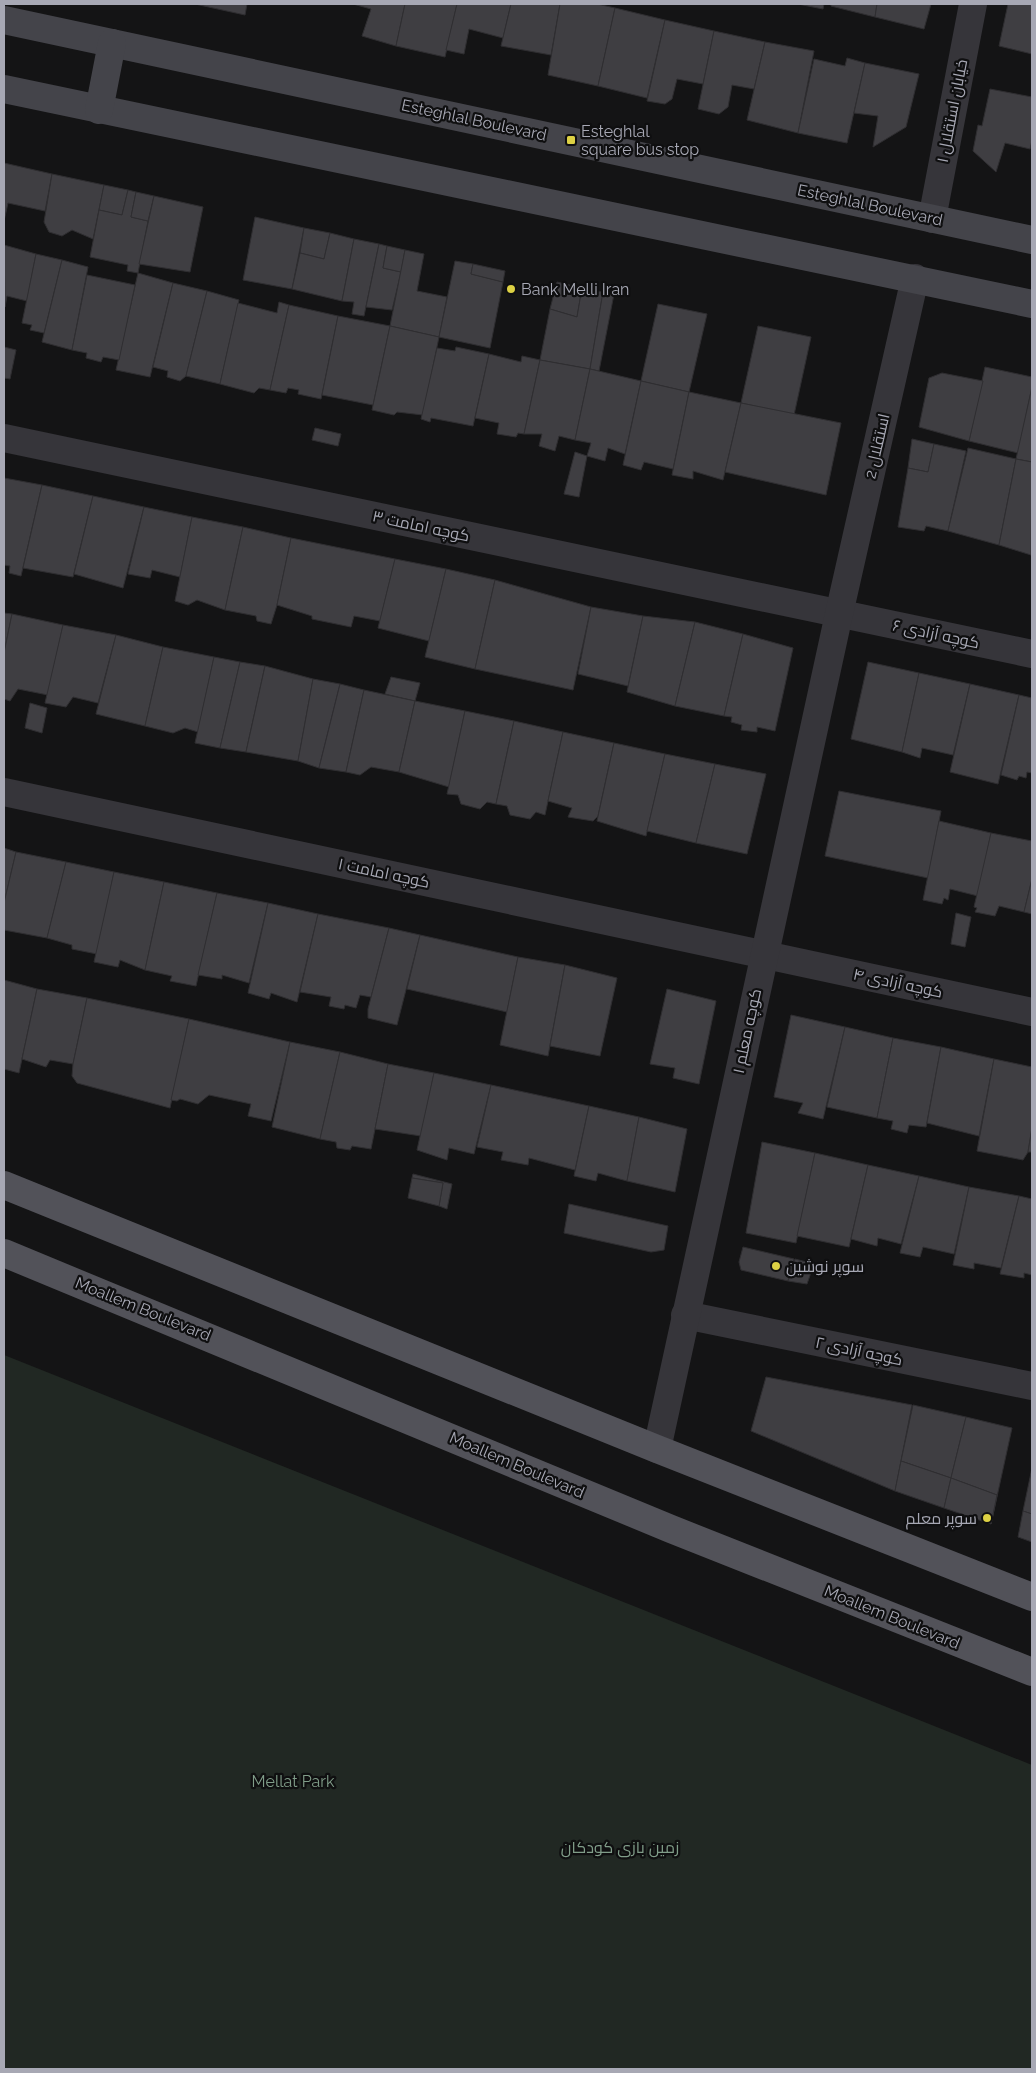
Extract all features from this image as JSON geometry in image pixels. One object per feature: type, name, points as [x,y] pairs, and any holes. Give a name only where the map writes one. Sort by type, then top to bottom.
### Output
[{"type":"main road","name":"Esteghlal Boulevard","points":[[4,20],[1032,240]]},
{"type":"main road","points":[[99,110],[112,44]]},
{"type":"main road","points":[[4,89],[1032,304]]},
{"type":"main road","points":[[4,1185],[657,1449],[1032,1598]]},
{"type":"main road","name":"Moallem Boulevard","points":[[4,1253],[672,1529],[1032,1672]]},
{"type":"street","name":"خیابان استقلال ۱","points":[[932,219],[973,4]]},
{"type":"street","name":"استقلال 2","points":[[839,614],[915,278]]},
{"type":"street","name":"کوچه امامت ۳","points":[[4,438],[839,614]]},
{"type":"street","name":"کوچه آزادی ۶","points":[[839,614],[1032,654]]},
{"type":"street","name":"کوچه معلم ۱","points":[[657,1449],[839,614]]},
{"type":"street","name":"کوچه امامت ۱","points":[[4,792],[764,954]]},
{"type":"street","name":"کوچه آزادی ۴","points":[[764,954],[1032,1012]]},
{"type":"street","name":"کوچه آزادی ۲","points":[[685,1315],[1032,1386]]},
{"type":"green space","name":"Mellat Park","points":[[4,1355],[1032,1765],[1032,2069],[4,2069]]},
{"type":"building","points":[[195,4],[247,4],[245,15]]},
{"type":"building","points":[[353,4],[405,4],[396,46],[362,36],[371,9]]},
{"type":"building","points":[[405,4],[457,4],[445,57],[396,46]]},
{"type":"building","points":[[457,4],[511,4],[503,38],[469,29],[464,54],[446,50]]},
{"type":"building","points":[[511,4],[560,4],[551,55],[501,46]]},
{"type":"building","points":[[560,4],[597,4],[615,8],[598,86],[548,75]]},
{"type":"building","points":[[798,4],[824,4],[823,9]]},
{"type":"building","points":[[831,4],[877,4],[875,17],[831,6]]},
{"type":"building","points":[[877,4],[931,4],[924,29],[875,17]]},
{"type":"building","points":[[1008,4],[1032,4],[1032,54],[999,46]]},
{"type":"building","points":[[615,8],[665,20],[647,98],[598,86]]},
{"type":"building","points":[[665,20],[714,31],[703,84],[677,79],[672,99],[665,104],[647,101]]},
{"type":"building","points":[[714,31],[765,42],[754,89],[732,85],[728,107],[719,114],[698,109]]},
{"type":"building","points":[[765,42],[814,51],[798,133],[747,120]]},
{"type":"building","points":[[847,58],[865,63],[847,143],[798,133],[814,59],[845,66]]},
{"type":"building","points":[[865,63],[919,74],[906,127],[873,147],[878,116],[854,113]]},
{"type":"building","points":[[990,89],[1032,97],[1032,140],[1030,149],[1005,143],[996,172],[973,151],[978,125],[982,126]]},
{"type":"building","points":[[4,163],[52,174],[45,211],[8,203],[4,221]]},
{"type":"building","points":[[52,174],[104,185],[93,239],[72,230],[62,236],[49,232],[44,222]]},
{"type":"building","points":[[104,185],[128,190],[122,215],[99,210]]},
{"type":"building","points":[[128,190],[136,192],[131,217],[148,221],[138,273],[127,271],[128,265],[90,257],[99,210],[122,215]]},
{"type":"building","points":[[136,192],[154,196],[148,221],[131,217]]},
{"type":"building","points":[[154,196],[203,207],[190,272],[139,264]]},
{"type":"building","points":[[255,217],[304,228],[292,289],[243,280]]},
{"type":"building","points":[[304,228],[330,233],[324,259],[300,253]]},
{"type":"building","points":[[330,233],[354,239],[342,301],[292,289],[300,253],[324,259]]},
{"type":"building","points":[[354,239],[379,244],[364,316],[352,314],[354,302],[342,301]]},
{"type":"building","points":[[379,244],[387,246],[383,268],[401,272],[392,310],[366,307]]},
{"type":"building","points":[[4,245],[36,254],[27,301],[7,296],[5,307]]},
{"type":"building","points":[[387,246],[405,250],[401,272],[383,268]]},
{"type":"building","points":[[405,250],[424,254],[417,291],[447,297],[439,337],[390,326]]},
{"type":"building","points":[[36,254],[62,260],[44,333],[30,330],[32,325],[22,323]]},
{"type":"building","points":[[62,260],[88,267],[72,350],[42,342]]},
{"type":"building","points":[[455,261],[473,264],[471,274],[503,282],[490,348],[439,337]]},
{"type":"building","points":[[473,264],[505,271],[503,282],[471,274]]},
{"type":"building","points":[[138,273],[173,283],[150,377],[116,370]]},
{"type":"building","points":[[87,275],[135,285],[119,360],[103,357],[101,362],[86,358],[87,353],[72,350]]},
{"type":"building","points":[[557,282],[582,288],[577,317],[550,309]]},
{"type":"building","points":[[173,283],[207,291],[186,376],[180,381],[167,377],[168,371],[153,367]]},
{"type":"building","points":[[582,288],[603,292],[590,369],[540,360],[550,309],[577,317]]},
{"type":"building","points":[[207,291],[239,300],[220,384],[186,376]]},
{"type":"building","points":[[603,292],[614,294],[599,371],[590,369]]},
{"type":"building","points":[[279,302],[289,305],[270,390],[259,388],[254,393],[220,384],[238,303],[277,313]]},
{"type":"building","points":[[658,304],[707,314],[689,392],[641,381]]},
{"type":"building","points":[[289,305],[338,316],[321,399],[298,394],[299,390],[288,388],[286,393],[270,390]]},
{"type":"building","points":[[338,316],[390,326],[373,405],[322,395]]},
{"type":"building","points":[[390,326],[439,337],[423,415],[397,412],[394,415],[372,410]]},
{"type":"building","points":[[758,326],[811,337],[794,415],[741,403]]},
{"type":"building","points":[[4,347],[16,350],[10,379],[4,378]]},
{"type":"building","points":[[456,347],[489,354],[473,426],[431,418],[430,422],[421,419],[437,348],[455,351]]},
{"type":"building","points":[[489,354],[521,362],[522,356],[540,360],[524,434],[518,433],[516,437],[497,434],[499,423],[475,418]]},
{"type":"building","points":[[540,360],[590,369],[575,440],[559,436],[555,451],[539,446],[542,434],[524,434]]},
{"type":"building","points":[[985,367],[1032,377],[1032,387],[1018,453],[969,441]]},
{"type":"building","points":[[590,369],[641,381],[625,454],[608,448],[605,461],[587,456],[591,443],[575,440]]},
{"type":"building","points":[[942,373],[983,381],[969,441],[919,427],[929,378]]},
{"type":"building","points":[[641,381],[689,392],[673,469],[644,462],[641,470],[623,465]]},
{"type":"building","points":[[1032,387],[1032,462],[1016,459]]},
{"type":"building","points":[[689,392],[741,403],[723,480],[693,471],[693,479],[672,475]]},
{"type":"building","points":[[741,403],[841,423],[826,495],[725,472]]},
{"type":"building","points":[[315,428],[341,434],[338,446],[312,440]]},
{"type":"building","points":[[912,439],[934,444],[928,472],[908,468]]},
{"type":"building","points":[[934,444],[966,451],[948,531],[926,526],[924,531],[898,527],[908,468],[928,472]]},
{"type":"building","points":[[968,448],[1016,459],[999,545],[948,531]]},
{"type":"building","points":[[575,452],[587,456],[579,497],[564,494]]},
{"type":"building","points":[[1016,459],[1032,462],[1031,555],[999,545]]},
{"type":"building","points":[[4,478],[42,485],[21,576],[9,573],[10,566],[4,565]]},
{"type":"building","points":[[42,485],[93,496],[73,577],[23,568]]},
{"type":"building","points":[[93,496],[144,507],[123,588],[74,574]]},
{"type":"building","points":[[144,507],[192,517],[180,577],[152,570],[150,578],[128,574]]},
{"type":"building","points":[[192,517],[243,527],[225,610],[197,600],[188,605],[175,601]]},
{"type":"building","points":[[243,527],[291,538],[277,605],[271,624],[257,621],[256,616],[225,610]]},
{"type":"building","points":[[291,538],[395,559],[380,621],[354,616],[351,627],[312,619],[312,616],[277,605]]},
{"type":"building","points":[[395,559],[446,569],[429,641],[378,628]]},
{"type":"building","points":[[446,569],[495,580],[475,669],[425,657]]},
{"type":"building","points":[[495,580],[591,607],[573,690],[475,669]]},
{"type":"building","points":[[591,607],[643,616],[628,686],[578,674]]},
{"type":"building","points":[[4,613],[12,614],[4,653]]},
{"type":"building","points":[[12,614],[63,625],[48,695],[18,689],[10,701],[4,699],[4,653]]},
{"type":"building","points":[[643,616],[695,622],[675,706],[627,692]]},
{"type":"building","points":[[695,622],[743,634],[724,716],[675,706]]},
{"type":"building","points":[[63,625],[116,635],[98,703],[73,697],[66,707],[45,703]]},
{"type":"building","points":[[743,634],[793,648],[775,731],[757,727],[757,732],[741,730],[742,725],[731,722],[732,717],[724,716]]},
{"type":"building","points":[[116,635],[163,647],[145,726],[96,714]]},
{"type":"building","points":[[163,647],[214,657],[198,732],[185,728],[173,733],[145,726]]},
{"type":"building","points":[[214,657],[240,662],[220,748],[195,743]]},
{"type":"building","points":[[240,662],[265,666],[246,752],[220,748]]},
{"type":"building","points":[[868,662],[919,673],[902,752],[851,739]]},
{"type":"building","points":[[265,666],[313,679],[298,761],[246,752]]},
{"type":"building","points":[[919,673],[970,684],[953,755],[922,748],[920,758],[902,752]]},
{"type":"building","points":[[391,677],[420,683],[415,701],[385,694]]},
{"type":"building","points":[[313,679],[340,684],[319,768],[298,761]]},
{"type":"building","points":[[340,684],[364,690],[346,772],[319,768]]},
{"type":"building","points":[[970,684],[1019,695],[998,784],[950,772]]},
{"type":"building","points":[[364,690],[415,701],[399,772],[371,767],[360,775],[346,772]]},
{"type":"building","points":[[1019,695],[1032,698],[1032,773],[1027,772],[1026,778],[1019,776],[1017,780],[1001,775]]},
{"type":"building","points":[[415,701],[465,711],[449,787],[399,772]]},
{"type":"building","points":[[30,703],[47,708],[42,733],[25,728]]},
{"type":"building","points":[[465,711],[514,721],[496,804],[487,802],[480,809],[461,804],[458,795],[447,794]]},
{"type":"building","points":[[514,721],[563,732],[545,815],[536,812],[530,819],[510,815],[507,806],[496,804]]},
{"type":"building","points":[[563,732],[614,743],[598,816],[593,821],[568,817],[572,808],[548,801]]},
{"type":"building","points":[[614,743],[665,754],[646,836],[597,821]]},
{"type":"building","points":[[665,754],[715,764],[696,843],[647,831]]},
{"type":"building","points":[[715,764],[766,774],[747,854],[696,843]]},
{"type":"building","points":[[839,791],[941,811],[928,878],[825,856]]},
{"type":"building","points":[[939,821],[991,833],[978,896],[950,889],[948,900],[944,898],[942,904],[923,900]]},
{"type":"building","points":[[991,833],[1032,841],[1032,879],[1024,912],[999,906],[995,916],[975,912],[977,908],[974,907]]},
{"type":"building","points":[[4,848],[16,852],[4,903]]},
{"type":"building","points":[[16,852],[66,862],[47,938],[4,930],[4,903]]},
{"type":"building","points":[[66,862],[114,872],[97,954],[72,949],[72,945],[47,938]]},
{"type":"building","points":[[114,872],[164,882],[145,970],[120,960],[118,967],[94,962]]},
{"type":"building","points":[[1032,879],[1032,914],[1024,912]]},
{"type":"building","points":[[164,882],[217,893],[196,986],[170,981],[172,976],[145,970]]},
{"type":"building","points":[[217,893],[268,903],[249,983],[222,975],[222,979],[198,975]]},
{"type":"building","points":[[268,903],[318,914],[297,1002],[271,993],[269,999],[248,993]]},
{"type":"building","points":[[956,913],[971,917],[965,947],[951,944]]},
{"type":"building","points":[[318,914],[389,928],[371,997],[360,995],[356,1008],[345,1005],[344,1009],[329,1006],[331,997],[300,992]]},
{"type":"building","points":[[389,928],[420,935],[397,1025],[368,1018],[368,1009]]},
{"type":"building","points":[[420,935],[518,957],[507,1012],[407,989]]},
{"type":"building","points":[[518,957],[565,965],[548,1056],[500,1045]]},
{"type":"building","points":[[565,965],[617,978],[600,1056],[550,1046]]},
{"type":"building","points":[[4,980],[37,989],[19,1073],[4,1069]]},
{"type":"building","points":[[37,989],[87,998],[73,1064],[50,1060],[46,1067],[22,1059]]},
{"type":"building","points":[[667,989],[716,1001],[699,1084],[673,1078],[675,1068],[650,1064]]},
{"type":"building","points":[[87,998],[189,1019],[170,1108],[77,1083],[72,1076],[73,1064]]},
{"type":"building","points":[[791,1015],[845,1027],[823,1119],[798,1113],[803,1103],[774,1097]]},
{"type":"building","points":[[189,1019],[290,1042],[271,1121],[248,1116],[251,1104],[209,1095],[198,1104],[180,1099],[177,1101],[171,1100]]},
{"type":"building","points":[[845,1027],[893,1038],[877,1118],[827,1107]]},
{"type":"building","points":[[893,1038],[941,1047],[926,1127],[909,1125],[907,1133],[891,1129],[893,1121],[877,1118]]},
{"type":"building","points":[[290,1042],[340,1052],[320,1139],[272,1127]]},
{"type":"building","points":[[941,1047],[994,1059],[979,1136],[927,1123]]},
{"type":"building","points":[[340,1052],[388,1064],[371,1149],[352,1146],[350,1150],[337,1148],[336,1142],[320,1139]]},
{"type":"building","points":[[994,1059],[1032,1067],[1032,1128],[1028,1152],[1023,1160],[977,1151]]},
{"type":"building","points":[[388,1064],[434,1073],[421,1136],[375,1129]]},
{"type":"building","points":[[434,1073],[491,1085],[474,1154],[449,1148],[447,1160],[417,1150]]},
{"type":"building","points":[[491,1085],[589,1106],[575,1170],[529,1158],[528,1165],[501,1160],[503,1152],[477,1147]]},
{"type":"building","points":[[589,1106],[639,1117],[627,1181],[598,1173],[596,1181],[574,1176]]},
{"type":"building","points":[[639,1117],[687,1129],[675,1192],[627,1181]]},
{"type":"building","points":[[1032,1128],[1032,1152],[1028,1152]]},
{"type":"building","points":[[762,1142],[815,1153],[796,1243],[746,1233]]},
{"type":"building","points":[[815,1153],[868,1165],[849,1247],[797,1236]]},
{"type":"building","points":[[868,1165],[919,1176],[901,1244],[878,1238],[877,1246],[851,1239]]},
{"type":"building","points":[[413,1174],[452,1184],[447,1209],[439,1206],[443,1183],[412,1178]]},
{"type":"building","points":[[919,1176],[969,1187],[954,1254],[923,1247],[920,1257],[900,1253]]},
{"type":"building","points":[[412,1178],[443,1183],[439,1206],[408,1198]]},
{"type":"building","points":[[969,1187],[1019,1196],[1001,1268],[974,1263],[974,1269],[953,1265]]},
{"type":"building","points":[[1019,1196],[1032,1199],[1032,1275],[1024,1273],[1024,1278],[1000,1274]]},
{"type":"building","points":[[569,1204],[668,1226],[664,1250],[651,1252],[564,1233]]},
{"type":"building","points":[[743,1247],[794,1259],[788,1281],[741,1270],[739,1262]]},
{"type":"building","points":[[795,1259],[814,1264],[807,1284],[788,1281]]},
{"type":"building","points":[[766,1377],[912,1405],[895,1491],[751,1431]]},
{"type":"building","points":[[913,1405],[966,1417],[951,1478],[901,1461]]},
{"type":"building","points":[[966,1417],[1012,1428],[991,1524],[997,1495],[951,1478]]},
{"type":"building","points":[[901,1461],[951,1478],[944,1508],[895,1491]]},
{"type":"building","points":[[1032,1468],[1032,1514],[1023,1511]]},
{"type":"building","points":[[951,1478],[997,1495],[991,1524],[944,1508]]},
{"type":"building","points":[[1023,1511],[1032,1514],[1032,1542],[1018,1537]]},
{"type":"place","name":"Esteghlal square bus stop","points":[[571,140]]},
{"type":"place","name":"Bank Melli Iran","points":[[511,289]]},
{"type":"place","name":"سوپر نوشین","points":[[776,1266]]},
{"type":"place","name":"سوپر معلم","points":[[987,1518]]},
{"type":"park label","name":"زمین بازی کودکان","points":[[620,1847]]}]
